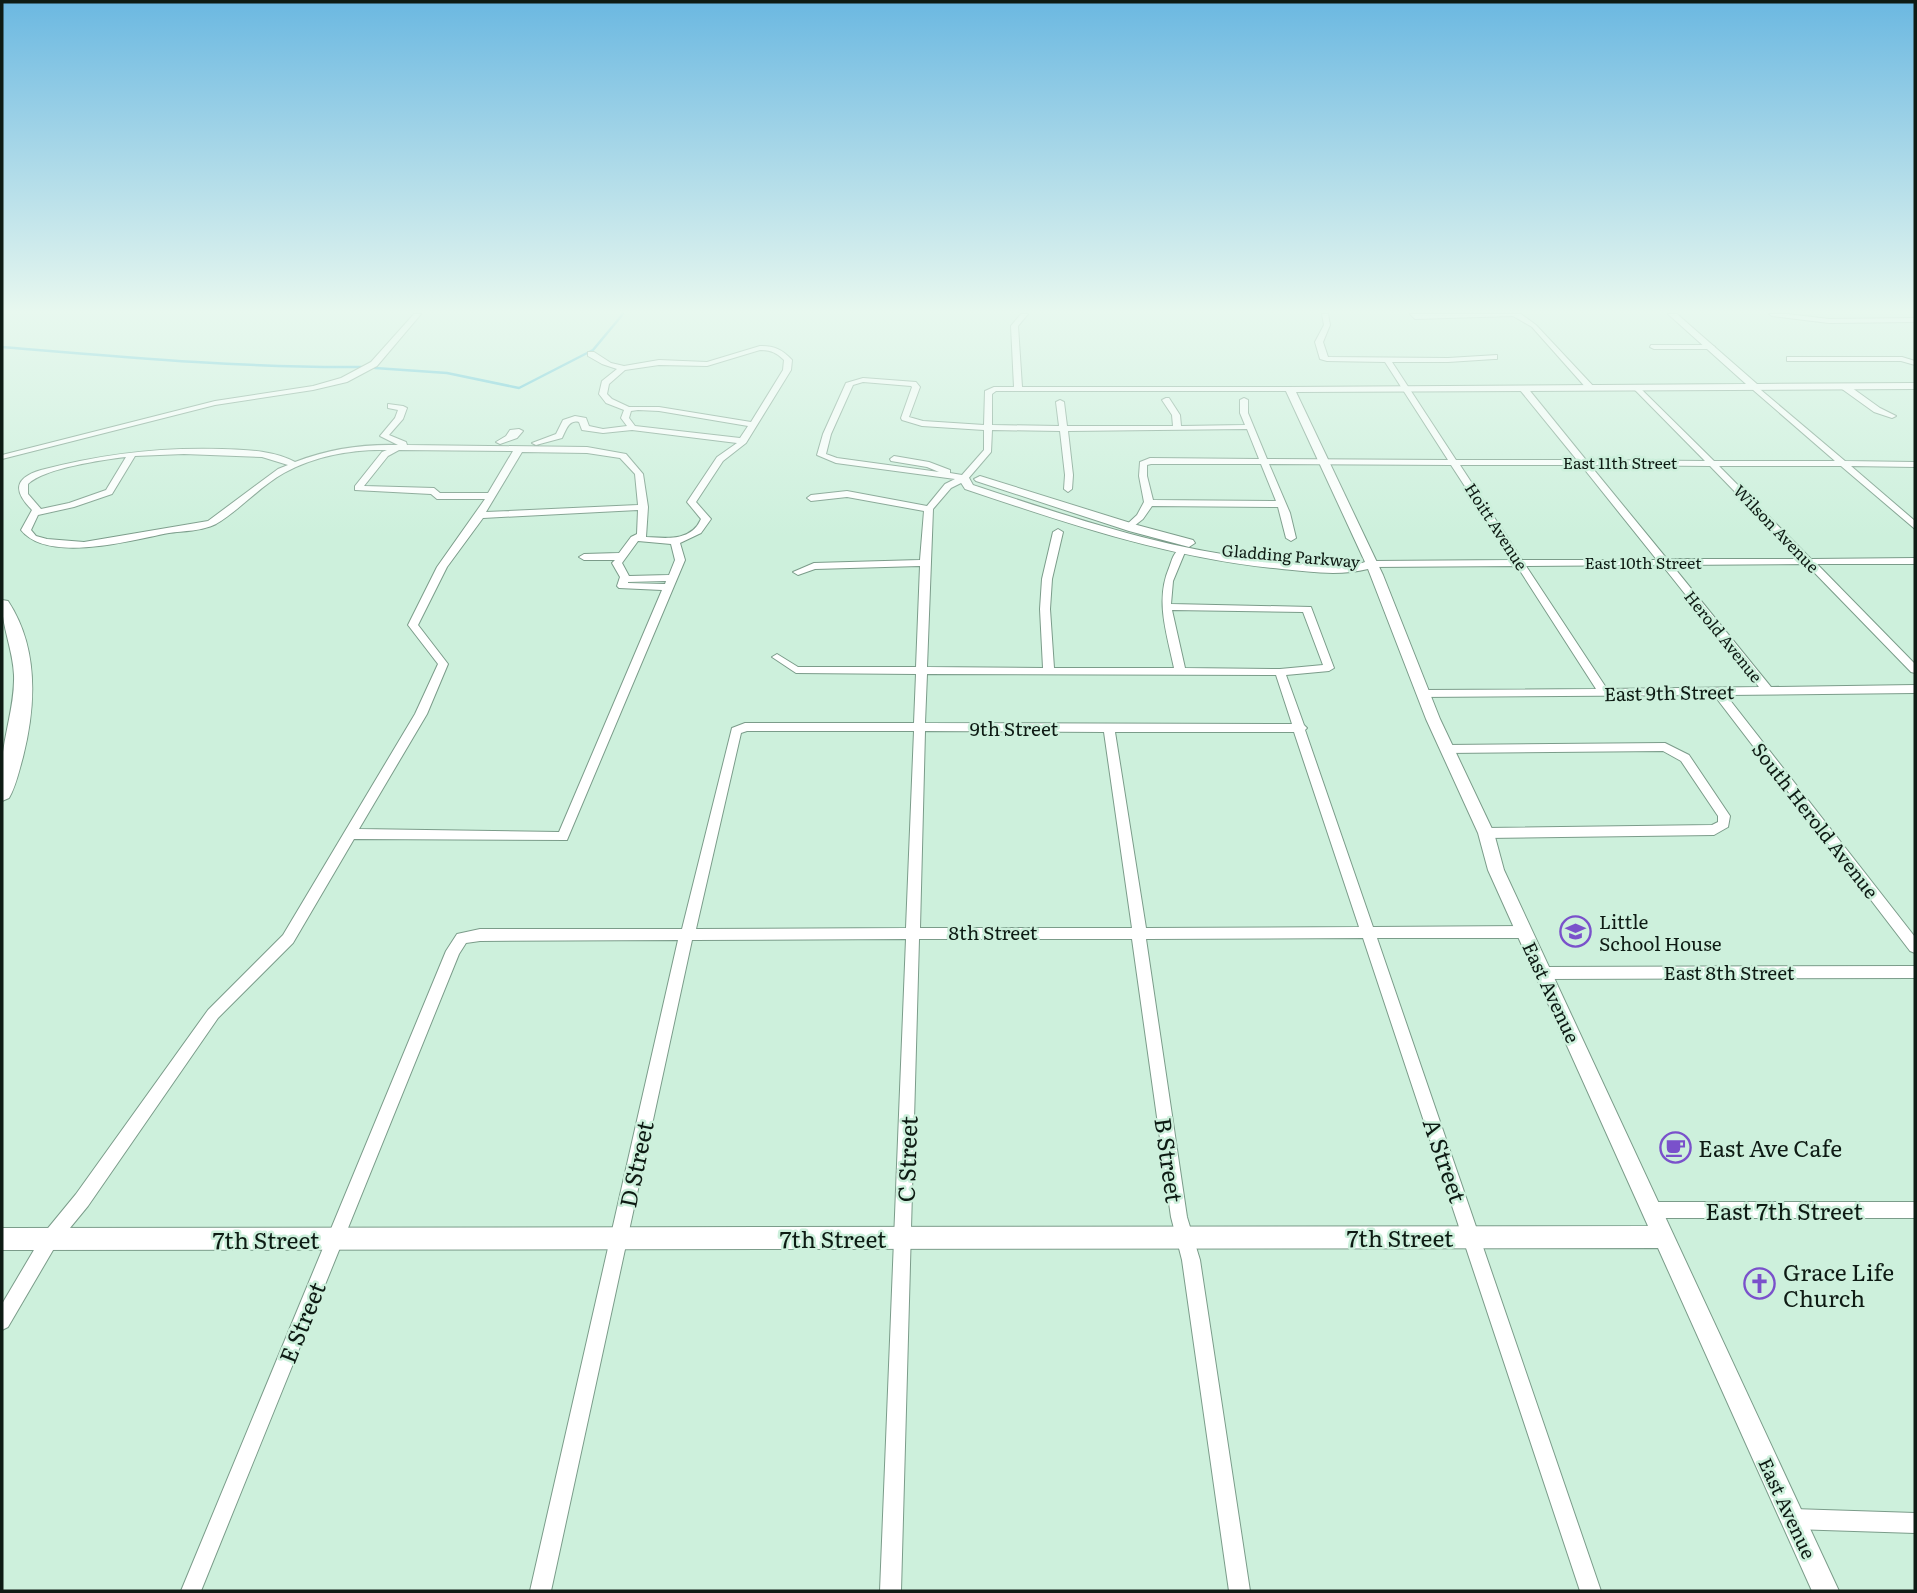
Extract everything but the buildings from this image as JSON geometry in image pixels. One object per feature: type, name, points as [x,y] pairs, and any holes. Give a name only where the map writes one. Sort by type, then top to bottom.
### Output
[{"type":"main road","points":[[2,605],[16,637],[24,680],[20,733],[2,793]]},
{"type":"street","points":[[2,457],[215,403],[311,388]]},
{"type":"street","points":[[604,388],[603,394],[609,401],[628,409],[738,420],[753,425]]},
{"type":"street","points":[[491,496],[437,496],[434,491],[358,488],[390,450],[401,446],[587,450],[623,456],[639,474],[643,507],[641,539],[675,542],[698,531],[705,523],[706,519],[691,502],[720,458],[734,451],[743,441],[776,388]]},
{"type":"street","points":[[848,388],[821,456],[930,475],[958,477]]},
{"type":"street","points":[[916,388],[905,418],[907,422],[935,426],[1250,427]]},
{"type":"street","points":[[811,498],[847,494],[929,509],[948,486],[988,450],[988,394],[994,389],[1367,388]]},
{"type":"street","name":"Hoitt Avenue","points":[[1406,388],[1604,693]]},
{"type":"street","name":"Herold Avenue","points":[[1524,388],[1767,689]]},
{"type":"street","name":"Wilson Avenue","points":[[1638,388],[1915,670]]},
{"type":"street","points":[[1757,388],[1915,526]]},
{"type":"street","points":[[1847,388],[1877,410],[1892,416]]},
{"type":"street","name":"East Avenue","points":[[1290,389],[1375,569],[1446,749],[1486,833],[1496,870],[1826,1591]]},
{"type":"street","points":[[1166,400],[1176,415],[1177,427]]},
{"type":"street","points":[[1244,400],[1244,413],[1281,504],[1291,538]]},
{"type":"street","points":[[1060,402],[1069,475],[1068,489]]},
{"type":"street","points":[[391,406],[403,408],[399,419],[384,436],[401,446]]},
{"type":"street","points":[[628,409],[625,418],[632,428]]},
{"type":"street","points":[[294,465],[273,454],[208,451],[134,453],[85,461],[34,474],[24,482],[22,488],[37,509],[26,530],[33,538],[46,542],[84,545],[211,523],[262,483],[294,465],[337,452],[401,446],[550,441],[562,434],[566,422],[575,418],[583,420],[585,428],[593,430],[632,428],[743,441]]},
{"type":"street","points":[[499,442],[510,437]]},
{"type":"street","points":[[2,1321],[50,1239],[77,1206],[214,1014],[288,939],[421,714],[443,664],[413,625],[442,567],[480,515],[519,449]]},
{"type":"street","points":[[35,513],[109,492],[134,453]]},
{"type":"street","name":"East 11th Street","points":[[1149,503],[1142,471],[1143,464],[1150,461],[1915,464]]},
{"type":"street","name":"Gladding Parkway","points":[[958,477],[979,479],[1129,527],[1219,549],[1354,563]]},
{"type":"street","name":"Gladding Parkway","points":[[958,477],[969,486],[982,491],[1123,538],[1180,552],[1275,566],[1354,563]]},
{"type":"street","points":[[1129,527],[1147,511],[1149,503],[1281,504]]},
{"type":"street","points":[[480,515],[643,507]]},
{"type":"street","name":"C Street","points":[[891,1591],[919,727],[929,509]]},
{"type":"street","points":[[1049,670],[1045,609],[1047,579],[1058,532]]},
{"type":"street","points":[[641,536],[634,539],[617,563],[625,579],[671,582]]},
{"type":"street","points":[[349,834],[564,837],[680,559],[675,542]]},
{"type":"street","points":[[1180,670],[1166,607],[1168,581],[1180,552],[1188,548],[1219,549]]},
{"type":"street","points":[[1366,551],[1354,563],[1375,569]]},
{"type":"street","points":[[584,556],[622,556]]},
{"type":"street","name":"East 10th Street","points":[[1375,569],[1521,563],[1915,561]]},
{"type":"street","points":[[798,572],[814,566],[925,564]]},
{"type":"street","points":[[777,657],[796,670],[1280,672],[1329,668],[1307,609],[1166,607]]},
{"type":"street","points":[[1280,672],[1301,728]]},
{"type":"street","name":"East 9th Street","points":[[1423,694],[1915,689]]},
{"type":"street","name":"South Herold Avenue","points":[[1718,692],[1913,940]]},
{"type":"street","name":"9th Street","points":[[732,738],[736,731],[745,727],[1301,728]]},
{"type":"street","name":"B Street","points":[[1109,728],[1177,1208],[1191,1260],[1240,1591]]},
{"type":"street","name":"A Street","points":[[1301,728],[1591,1591]]},
{"type":"street","name":"D Street","points":[[541,1591],[732,738]]},
{"type":"street","points":[[1446,749],[1665,747],[1685,758],[1724,816],[1724,824],[1714,830],[1486,833]]},
{"type":"street","name":"8th Street","points":[[462,938],[687,933],[1525,932]]},
{"type":"street","name":"E Street","points":[[191,1591],[453,951],[462,938]]},
{"type":"street","name":"East 8th Street","points":[[1543,973],[1915,972]]},
{"type":"street","name":"East 7th Street","points":[[1652,1210],[1915,1210]]},
{"type":"street","name":"7th Street","points":[[2,1239],[1664,1237]]},
{"type":"street","points":[[1793,1519],[1915,1522]]},
{"type":"place","name":"Little School House","points":[[1576,932]]},
{"type":"place","name":"East Ave Cafe","points":[[1675,1147]]},
{"type":"place","name":"Grace Life Church","points":[[1760,1284]]}]
